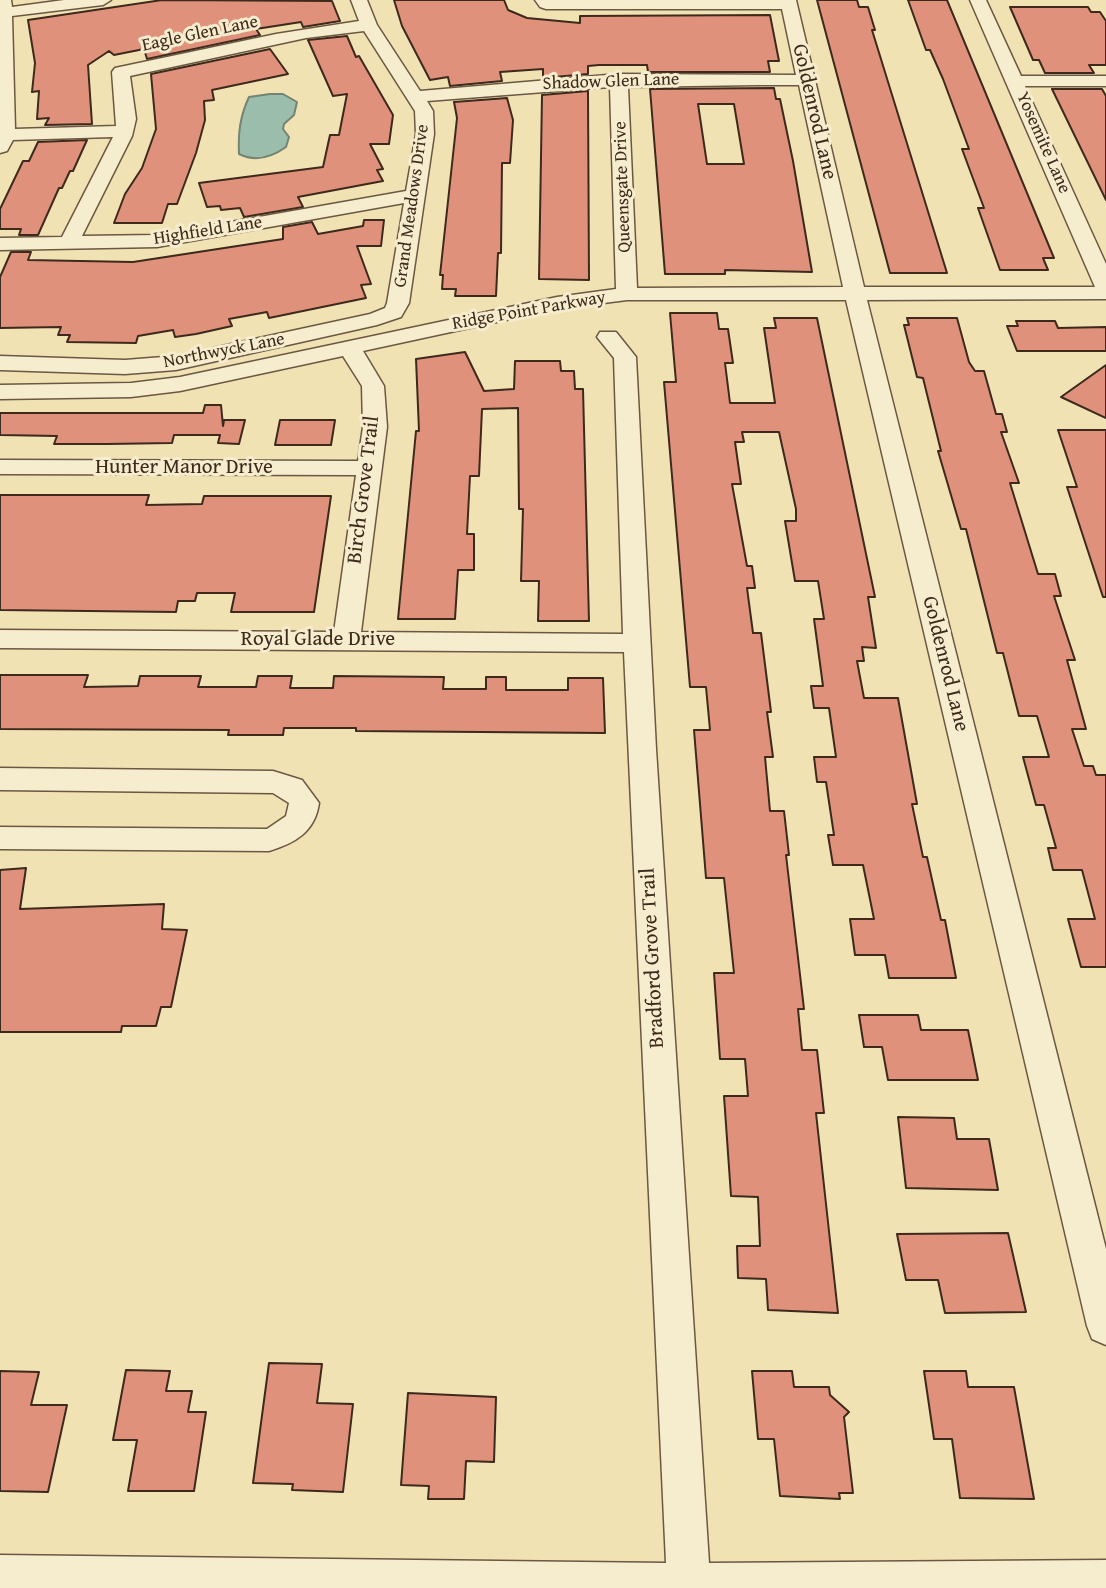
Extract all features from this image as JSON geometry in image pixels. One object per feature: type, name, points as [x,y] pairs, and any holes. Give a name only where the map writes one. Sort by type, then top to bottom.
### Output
[{"type":"street","points":[[103,0],[2,8],[6,43],[3,141],[124,131]]},
{"type":"street","name":"Grand Meadows Drive","points":[[359,0],[369,25],[424,111],[425,134],[398,303]]},
{"type":"street","name":"Yosemite Lane","points":[[978,0],[1106,287]]},
{"type":"street","points":[[545,2],[789,2]]},
{"type":"street","name":"Goldenrod Lane","points":[[789,2],[855,295],[1106,1326]]},
{"type":"street","name":"Eagle Glen Lane","points":[[124,131],[127,118],[121,72],[322,29],[369,25]]},
{"type":"street","name":"Shadow Glen Lane","points":[[416,97],[619,79],[806,80]]},
{"type":"street","name":"Queensgate Drive","points":[[619,79],[627,294]]},
{"type":"street","points":[[1016,81],[1106,81]]},
{"type":"street","points":[[68,244],[124,131]]},
{"type":"street","name":"Highfield Lane","points":[[0,244],[157,241],[414,195]]},
{"type":"street","name":"Ridge Point Parkway","points":[[0,392],[131,390],[180,384],[557,303],[627,294],[1106,293]]},
{"type":"street","name":"Northwyck Lane","points":[[0,363],[125,367],[176,363],[377,319],[393,312],[398,303]]},
{"type":"street","name":"Bradford Grove Trail","points":[[608,337],[625,357],[636,642],[689,1585]]},
{"type":"street","name":"Birch Grove Trail","points":[[346,640],[375,427],[373,386],[349,347]]},
{"type":"street","name":"Hunter Manor Drive","points":[[0,467],[369,468]]},
{"type":"street","name":"Royal Glade Drive","points":[[0,639],[636,642]]},
{"type":"street","points":[[0,779],[273,782],[288,785],[299,792],[304,803],[298,825],[269,840],[0,838]]},
{"type":"street","points":[[0,1577],[689,1585],[1106,1582]]},
{"type":"shaded area","points":[[283,94],[297,102],[294,115],[284,124],[283,129],[289,137],[286,147],[263,157],[251,158],[239,154],[240,125],[249,97]]},
{"type":"building","points":[[162,0],[332,1],[340,21],[303,27],[301,22],[256,29],[260,35],[147,59],[144,49],[114,55],[109,51],[88,65],[92,124],[45,125],[49,118],[37,119],[39,91],[32,92],[35,63],[28,20]]},
{"type":"building","points":[[394,0],[504,0],[508,10],[527,18],[580,23],[580,16],[770,15],[779,61],[768,61],[770,72],[648,72],[647,65],[599,65],[588,66],[588,74],[543,78],[543,69],[500,72],[502,81],[450,86],[448,77],[430,80],[402,26]]},
{"type":"building","points":[[817,0],[857,0],[859,7],[868,7],[875,30],[872,30],[947,273],[890,273]]},
{"type":"building","points":[[908,0],[947,0],[1054,258],[1043,258],[1048,270],[1000,270],[978,208],[984,208],[962,149],[969,149],[943,79],[930,50],[926,50]]},
{"type":"building","points":[[1010,7],[1088,7],[1091,12],[1100,12],[1106,21],[1106,65],[1089,65],[1094,73],[1045,73],[1039,60],[1033,60]]},
{"type":"building","points":[[347,36],[356,57],[359,56],[393,115],[389,144],[370,144],[383,169],[377,170],[383,181],[298,197],[303,207],[244,217],[240,208],[221,210],[220,206],[207,207],[199,183],[323,167],[330,135],[339,135],[347,94],[333,96],[308,40]]},
{"type":"building","points":[[270,49],[288,74],[212,90],[214,100],[204,101],[205,120],[196,153],[177,204],[168,204],[162,223],[114,223],[125,194],[142,168],[156,129],[151,74]]},
{"type":"building","points":[[774,88],[776,99],[780,99],[793,161],[812,272],[725,270],[725,274],[665,274],[650,89]],"holes":[[[698,104],[734,104],[744,164],[707,164]]]},
{"type":"building","points":[[1052,89],[1102,89],[1106,96],[1106,200]]},
{"type":"building","points":[[588,91],[589,280],[539,279],[542,95]]},
{"type":"building","points":[[507,98],[513,120],[510,163],[502,163],[501,253],[498,253],[496,296],[455,296],[456,289],[442,289],[443,275],[440,275],[457,118],[454,102]]},
{"type":"building","points":[[87,140],[73,171],[70,171],[62,188],[59,188],[38,235],[19,235],[21,229],[0,229],[0,209],[23,161],[29,161],[38,142]]},
{"type":"building","points":[[364,220],[384,220],[381,246],[357,246],[371,284],[361,285],[366,298],[269,318],[267,312],[229,319],[232,326],[196,334],[175,337],[173,330],[138,336],[136,343],[67,342],[70,335],[58,335],[61,327],[0,328],[0,277],[11,252],[31,252],[28,260],[133,262],[283,239],[283,227],[312,222],[318,234],[363,226]]},
{"type":"building","points":[[670,313],[717,313],[719,329],[728,329],[733,363],[725,363],[730,403],[775,403],[764,328],[776,328],[774,318],[817,318],[875,597],[868,597],[876,648],[862,647],[864,661],[857,661],[864,698],[898,698],[917,804],[912,804],[923,857],[927,857],[941,920],[945,920],[956,978],[889,978],[885,955],[855,955],[850,919],[874,919],[863,865],[833,865],[828,835],[834,835],[826,782],[817,782],[814,757],[836,757],[829,708],[814,708],[811,686],[823,686],[814,619],[824,619],[818,581],[795,581],[785,521],[796,521],[796,509],[779,432],[742,432],[744,442],[735,442],[741,484],[732,484],[747,566],[752,566],[755,588],[747,588],[753,633],[761,633],[771,712],[767,712],[773,757],[765,757],[770,811],[784,811],[789,855],[786,855],[804,1009],[798,1009],[802,1050],[817,1050],[824,1113],[816,1113],[838,1313],[768,1310],[766,1279],[738,1278],[737,1246],[760,1246],[758,1197],[731,1196],[724,1096],[748,1096],[745,1059],[720,1059],[714,973],[734,973],[724,878],[706,878],[694,730],[710,730],[706,687],[690,687],[664,382],[676,382]]},
{"type":"building","points":[[907,318],[957,318],[969,362],[975,371],[984,371],[996,414],[1002,414],[1007,432],[1001,432],[1019,483],[1010,483],[1038,574],[1055,574],[1061,596],[1054,596],[1075,660],[1067,660],[1086,729],[1072,729],[1084,766],[1093,766],[1096,775],[1106,775],[1106,967],[1081,967],[1068,919],[1095,919],[1082,870],[1053,870],[1048,848],[1056,848],[1044,805],[1036,805],[1023,757],[1049,757],[1037,716],[1019,716],[1003,653],[997,653],[966,529],[961,529],[938,451],[941,451],[923,378],[917,377],[904,325],[909,325]]},
{"type":"building","points":[[1016,321],[1055,321],[1058,328],[1106,327],[1106,351],[1017,351],[1007,326],[1018,326]]},
{"type":"building","points":[[465,352],[484,391],[514,389],[515,361],[560,361],[561,371],[574,371],[575,389],[583,389],[589,621],[538,621],[539,581],[521,581],[523,509],[519,509],[518,408],[482,409],[479,476],[470,476],[467,534],[474,534],[474,570],[458,570],[455,619],[398,619],[416,431],[419,431],[416,359]]},
{"type":"building","points":[[1106,365],[1106,418],[1061,397]]},
{"type":"building","points":[[205,405],[221,405],[223,426],[224,420],[245,420],[239,444],[218,443],[220,435],[174,435],[172,443],[54,444],[57,436],[0,435],[0,413],[203,413]]},
{"type":"building","points":[[280,420],[335,420],[331,445],[275,445]]},
{"type":"building","points":[[1058,430],[1106,430],[1106,597],[1103,597],[1067,487],[1077,487]]},
{"type":"building","points":[[0,495],[149,495],[146,505],[202,504],[204,496],[331,496],[314,612],[231,612],[235,593],[197,593],[195,601],[178,601],[176,612],[0,610]]},
{"type":"building","points":[[0,675],[88,675],[84,687],[138,686],[140,676],[201,676],[198,687],[256,687],[258,676],[292,676],[290,688],[333,688],[334,676],[444,677],[443,689],[486,689],[486,677],[506,677],[506,690],[568,690],[568,678],[603,678],[605,733],[284,728],[283,735],[228,735],[229,730],[0,729]]},
{"type":"building","points":[[26,868],[20,909],[164,904],[162,929],[187,930],[171,1007],[161,1007],[156,1026],[122,1026],[121,1032],[0,1032],[0,870]]},
{"type":"building","points":[[859,1015],[918,1015],[921,1030],[968,1030],[978,1080],[888,1080],[882,1047],[864,1047]]},
{"type":"building","points":[[898,1117],[954,1118],[957,1139],[989,1139],[998,1190],[906,1188]]},
{"type":"building","points":[[1008,1233],[1026,1312],[945,1313],[938,1280],[906,1280],[897,1234]]},
{"type":"building","points":[[269,1363],[322,1364],[317,1403],[353,1404],[343,1492],[292,1490],[293,1484],[253,1483]]},
{"type":"building","points":[[126,1370],[170,1371],[166,1391],[192,1391],[188,1412],[206,1412],[194,1491],[128,1491],[137,1440],[113,1440]]},
{"type":"building","points":[[0,1371],[39,1372],[31,1405],[67,1405],[48,1492],[0,1491]]},
{"type":"building","points":[[752,1371],[792,1371],[794,1387],[829,1387],[830,1395],[849,1412],[844,1417],[853,1493],[839,1493],[840,1499],[780,1496],[774,1439],[758,1439]]},
{"type":"building","points":[[924,1371],[966,1371],[968,1387],[1014,1387],[1034,1499],[960,1498],[952,1439],[934,1439]]},
{"type":"building","points":[[408,1393],[496,1397],[494,1462],[466,1461],[464,1499],[428,1499],[429,1486],[401,1485]]}]
